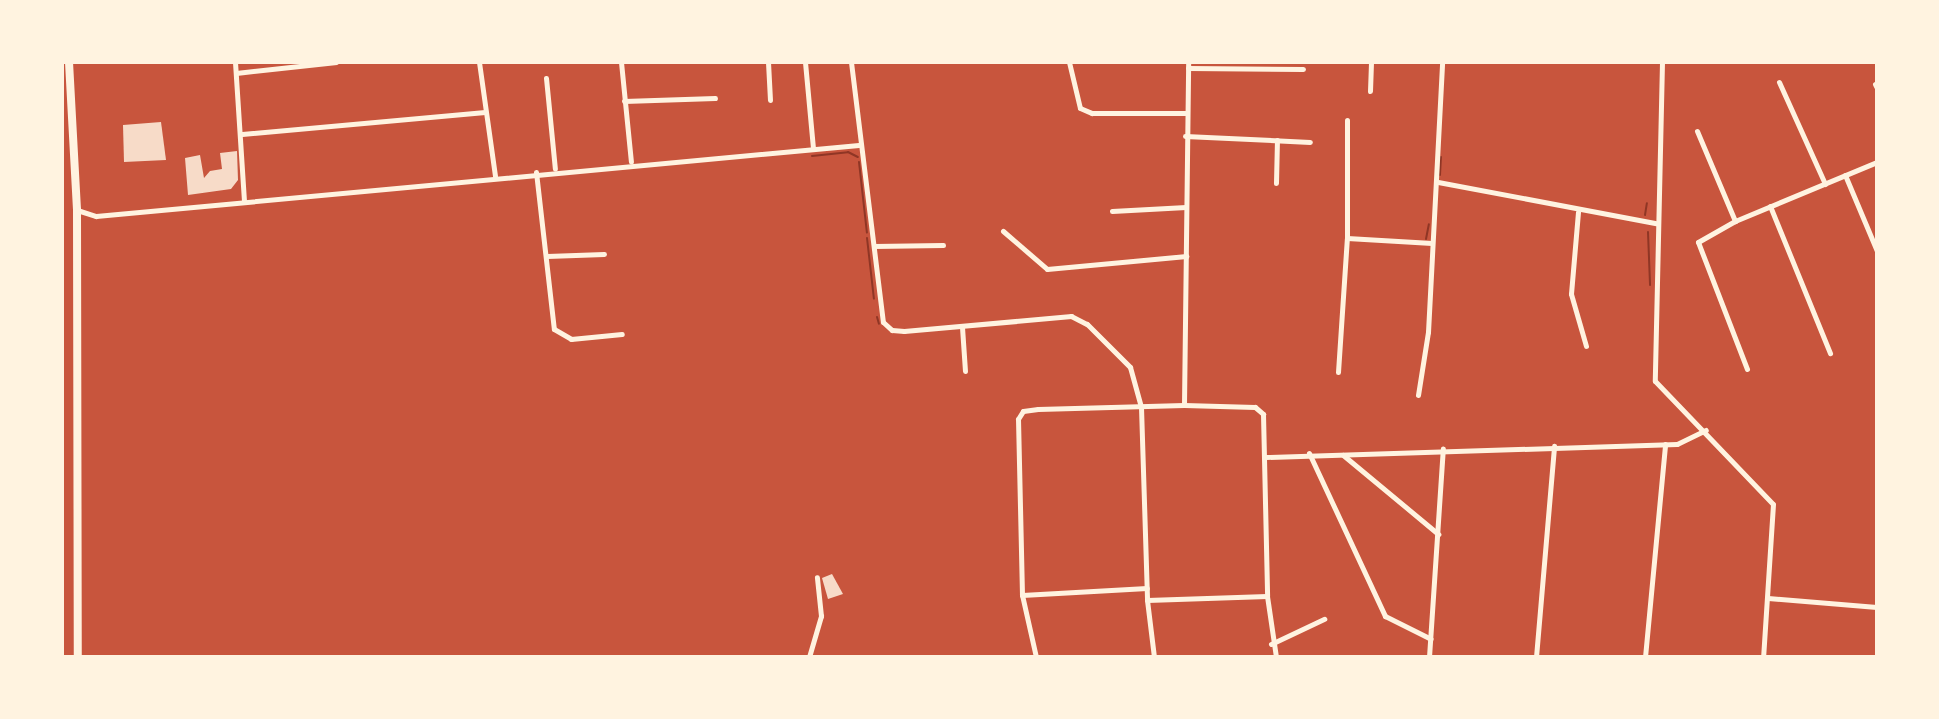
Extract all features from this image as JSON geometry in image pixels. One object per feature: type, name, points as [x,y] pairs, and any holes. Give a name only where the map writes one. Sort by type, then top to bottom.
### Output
[{"type":"highway","points":[[69,62],[77,210],[78,657]]},
{"type":"street","points":[[235,62],[244,202]]},
{"type":"street","points":[[236,73],[303,63],[336,62]]},
{"type":"street","points":[[479,62],[495,176]]},
{"type":"street","points":[[621,62],[631,162]]},
{"type":"street","points":[[768,62],[770,100]]},
{"type":"street","points":[[805,62],[813,149]]},
{"type":"street","points":[[851,62],[879,308],[892,330],[1081,319],[1130,367],[1141,407],[1147,600],[1154,657]]},
{"type":"street","points":[[1069,62],[1080,108],[1092,113],[1185,113]]},
{"type":"street","points":[[1370,91],[1371,62]]},
{"type":"street","points":[[1418,395],[1438,182],[1442,62]]},
{"type":"street","points":[[1662,62],[1656,223],[1655,381],[1706,430],[1773,504],[1763,657]]},
{"type":"street","points":[[1184,405],[1185,113],[1188,65],[1303,69]]},
{"type":"street","points":[[546,78],[555,169]]},
{"type":"street","points":[[1779,82],[1825,184]]},
{"type":"street","points":[[624,101],[715,98]]},
{"type":"street","points":[[242,134],[485,112]]},
{"type":"street","points":[[1338,372],[1347,238],[1347,120]]},
{"type":"street","points":[[1697,131],[1735,221]]},
{"type":"street","points":[[1185,136],[1310,142]]},
{"type":"street","points":[[1276,183],[1277,140]]},
{"type":"street","points":[[77,210],[96,216],[555,169],[859,145]]},
{"type":"street","points":[[1747,369],[1698,242],[1735,221],[1877,162]]},
{"type":"street","points":[[536,172],[557,334],[571,339],[622,334]]},
{"type":"street","points":[[1845,175],[1877,251]]},
{"type":"street","points":[[1438,182],[1578,212],[1656,223]]},
{"type":"street","points":[[1770,206],[1830,353]]},
{"type":"street","points":[[1112,211],[1186,207]]},
{"type":"street","points":[[1578,212],[1571,294],[1586,346]]},
{"type":"street","points":[[1003,231],[1047,269],[1186,256]]},
{"type":"street","points":[[1347,238],[1432,243]]},
{"type":"street","points":[[874,246],[943,245]]},
{"type":"street","points":[[547,256],[604,254]]},
{"type":"street","points":[[962,327],[965,371]]},
{"type":"street","points":[[1036,657],[1022,595],[1018,419],[1023,411],[1038,409],[1184,405],[1255,407],[1266,423],[1267,596],[1271,644],[1276,657]]},
{"type":"street","points":[[1266,457],[1443,448],[1665,444],[1693,440],[1706,430]]},
{"type":"street","points":[[1645,657],[1665,444]]},
{"type":"street","points":[[1536,657],[1554,446]]},
{"type":"street","points":[[1429,657],[1443,448]]},
{"type":"street","points":[[1309,453],[1385,616],[1431,639]]},
{"type":"street","points":[[1342,454],[1438,534]]},
{"type":"street","points":[[809,657],[821,616],[817,577]]},
{"type":"street","points":[[1022,595],[1147,588]]},
{"type":"street","points":[[1147,600],[1267,596]]},
{"type":"street","points":[[1768,598],[1877,607]]},
{"type":"street","points":[[1271,644],[1324,619]]},
{"type":"building","points":[[161,122],[166,160],[124,162],[123,125]]},
{"type":"building","points":[[237,151],[238,180],[231,189],[188,195],[185,158],[200,155],[204,178],[210,171],[222,169],[220,153]]},
{"type":"building","points":[[832,574],[843,594],[828,599],[822,578]]},
{"type":"waterway","points":[[812,156],[848,152],[858,157]]},
{"type":"waterway","points":[[1440,175],[1441,157]]},
{"type":"waterway","points":[[859,162],[867,233]]},
{"type":"waterway","points":[[1645,215],[1647,203]]},
{"type":"waterway","points":[[1426,239],[1429,224]]},
{"type":"waterway","points":[[1648,232],[1650,285]]},
{"type":"waterway","points":[[867,238],[874,299]]},
{"type":"waterway","points":[[877,317],[879,324]]}]
